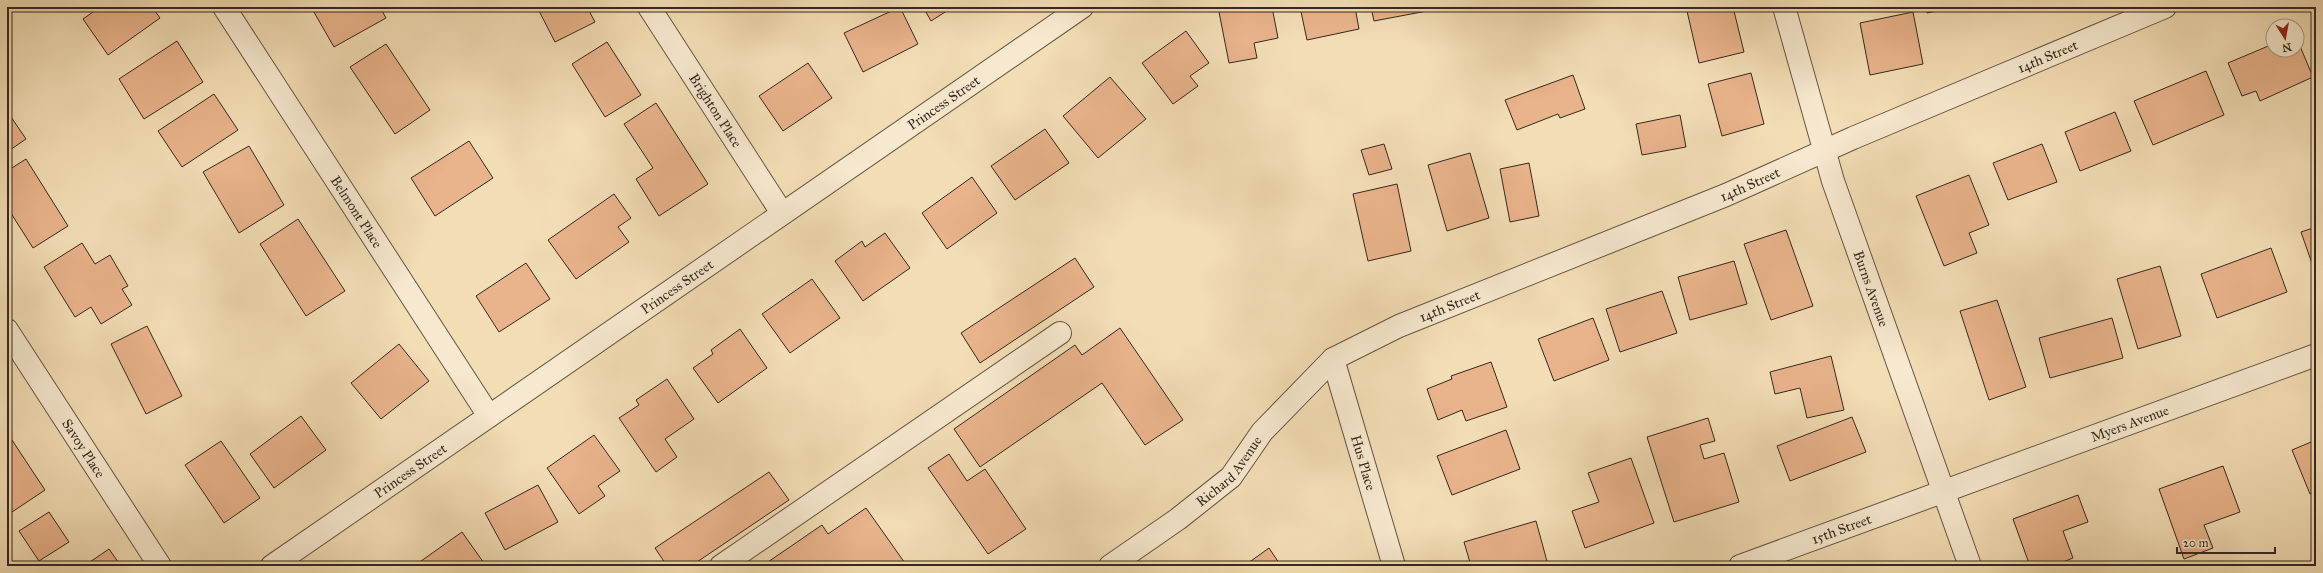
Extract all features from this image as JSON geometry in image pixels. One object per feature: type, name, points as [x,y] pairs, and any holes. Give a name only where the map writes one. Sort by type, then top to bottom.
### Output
[{"type":"street","name":"Belmont Place","points":[[224,7],[489,416]]},
{"type":"street","name":"Brighton Place","points":[[649,7],[782,213]]},
{"type":"street","name":"Burns Avenue","points":[[1784,7],[1833,181],[1970,566]]},
{"type":"street","name":"14th Street","points":[[1333,359],[1399,326],[1726,194],[1825,150],[2165,7]]},
{"type":"street","name":"Princess Street","points":[[272,566],[1078,8]]},
{"type":"street","name":"Savoy Place","points":[[7,330],[160,566]]},
{"type":"street","points":[[721,566],[1060,333]]},
{"type":"street","name":"Myers Avenue","points":[[1942,490],[2316,355]]},
{"type":"street","name":"Richard Avenue","points":[[1110,566],[1178,519],[1231,477],[1262,432],[1333,359]]},
{"type":"street","name":"Hus Place","points":[[1333,359],[1394,566]]},
{"type":"street","name":"15th Street","points":[[1740,566],[1942,490]]},
{"type":"building","points":[[100,7],[152,7],[160,18],[108,55],[83,19]]},
{"type":"building","points":[[311,7],[380,7],[386,18],[334,47]]},
{"type":"building","points":[[537,7],[587,7],[595,22],[555,42]]},
{"type":"building","points":[[900,7],[918,44],[863,72],[844,33]]},
{"type":"building","points":[[923,7],[953,7],[931,21]]},
{"type":"building","points":[[1218,7],[1272,7],[1278,38],[1254,43],[1257,58],[1229,63]]},
{"type":"building","points":[[1300,7],[1355,7],[1359,29],[1307,40]]},
{"type":"building","points":[[1371,7],[1427,7],[1427,11],[1374,21]]},
{"type":"building","points":[[1703,7],[1733,7],[1744,52],[1699,63],[1687,11]]},
{"type":"building","points":[[1926,7],[1957,7],[1927,13]]},
{"type":"building","points":[[1913,12],[1923,64],[1870,75],[1860,23]]},
{"type":"building","points":[[1186,31],[1209,63],[1190,76],[1198,86],[1173,104],[1142,63]]},
{"type":"building","points":[[177,41],[203,82],[144,119],[119,79]]},
{"type":"building","points":[[607,42],[641,95],[605,117],[572,64]]},
{"type":"building","points":[[386,44],[430,110],[395,134],[350,67]]},
{"type":"building","points":[[2265,47],[2265,58],[2305,58],[2313,77],[2260,101],[2256,91],[2242,96],[2228,63]]},
{"type":"building","points":[[808,63],[832,98],[783,131],[759,96]]},
{"type":"building","points":[[2206,71],[2224,115],[2153,145],[2134,101]]},
{"type":"building","points":[[1751,73],[1764,124],[1722,136],[1708,84]]},
{"type":"building","points":[[1573,75],[1585,109],[1560,118],[1558,114],[1517,130],[1505,100]]},
{"type":"building","points":[[1110,77],[1146,119],[1098,158],[1063,116]]},
{"type":"building","points":[[214,94],[238,130],[182,167],[158,131]]},
{"type":"building","points":[[656,103],[708,184],[659,216],[636,179],[653,168],[624,124]]},
{"type":"building","points":[[7,111],[26,139],[7,152]]},
{"type":"building","points":[[2115,112],[2131,151],[2080,171],[2065,132]]},
{"type":"building","points":[[1680,115],[1686,147],[1642,155],[1636,124]]},
{"type":"building","points":[[1045,129],[1069,163],[1015,200],[991,166]]},
{"type":"building","points":[[469,141],[493,178],[435,216],[411,178]]},
{"type":"building","points":[[1384,144],[1392,169],[1369,175],[1361,150]]},
{"type":"building","points":[[2042,144],[2057,182],[2008,200],[1993,163]]},
{"type":"building","points":[[249,146],[284,205],[239,233],[203,172]]},
{"type":"building","points":[[1470,153],[1489,218],[1447,231],[1428,165]]},
{"type":"building","points":[[26,159],[68,226],[33,248],[7,207],[7,171]]},
{"type":"building","points":[[1529,163],[1539,216],[1510,222],[1500,169]]},
{"type":"building","points":[[1969,175],[1989,225],[1969,233],[1977,253],[1944,266],[1916,196]]},
{"type":"building","points":[[972,177],[997,213],[947,249],[922,213]]},
{"type":"building","points":[[1397,184],[1411,251],[1368,261],[1353,194]]},
{"type":"building","points":[[614,194],[631,218],[618,227],[629,242],[576,279],[548,240]]},
{"type":"building","points":[[298,219],[345,291],[306,316],[260,244]]},
{"type":"building","points":[[2316,227],[2316,275],[2301,232]]},
{"type":"building","points":[[1786,230],[1813,306],[1771,320],[1744,244]]},
{"type":"building","points":[[885,233],[910,268],[863,301],[835,261],[862,241],[865,247]]},
{"type":"building","points":[[82,243],[95,264],[110,255],[128,286],[122,289],[132,305],[101,324],[91,307],[75,317],[44,267]]},
{"type":"building","points":[[2271,248],[2287,292],[2217,318],[2201,274]]},
{"type":"building","points":[[1075,258],[1094,287],[980,363],[961,333]]},
{"type":"building","points":[[1734,261],[1747,304],[1690,320],[1678,277]]},
{"type":"building","points":[[526,263],[550,299],[499,332],[476,296]]},
{"type":"building","points":[[2160,266],[2181,336],[2138,349],[2117,279]]},
{"type":"building","points":[[812,279],[840,318],[790,353],[762,314]]},
{"type":"building","points":[[1662,291],[1677,333],[1620,352],[1606,309]]},
{"type":"building","points":[[1997,300],[2026,387],[1989,400],[1960,311]]},
{"type":"building","points":[[1593,318],[1609,360],[1554,381],[1538,339]]},
{"type":"building","points":[[2112,318],[2123,358],[2050,378],[2039,338]]},
{"type":"building","points":[[147,326],[182,396],[146,414],[111,344]]},
{"type":"building","points":[[1120,328],[1183,420],[1145,445],[1102,383],[980,467],[954,429],[1075,345],[1082,355]]},
{"type":"building","points":[[740,329],[767,368],[718,403],[693,368],[713,354],[711,350]]},
{"type":"building","points":[[399,344],[429,381],[381,419],[351,383]]},
{"type":"building","points":[[1831,356],[1844,410],[1807,418],[1800,388],[1775,394],[1770,372]]},
{"type":"building","points":[[1491,362],[1507,407],[1466,421],[1462,410],[1438,420],[1427,389],[1452,379],[1451,376]]},
{"type":"building","points":[[667,379],[694,419],[665,439],[677,457],[656,472],[619,418],[639,405],[636,400]]},
{"type":"building","points":[[301,416],[326,450],[274,488],[250,454]]},
{"type":"building","points":[[1852,417],[1866,452],[1790,481],[1777,446]]},
{"type":"building","points":[[1708,418],[1715,441],[1700,445],[1704,459],[1724,453],[1739,502],[1674,522],[1647,437]]},
{"type":"building","points":[[1506,430],[1520,469],[1452,495],[1437,456]]},
{"type":"building","points":[[594,435],[620,471],[598,486],[605,496],[579,514],[547,468]]},
{"type":"building","points":[[12,440],[45,490],[9,514],[7,510],[7,444]]},
{"type":"building","points":[[2316,440],[2316,492],[2310,494],[2292,450]]},
{"type":"building","points":[[221,441],[260,498],[224,523],[185,465]]},
{"type":"building","points":[[949,454],[967,481],[985,469],[1026,529],[988,554],[928,468]]},
{"type":"building","points":[[1631,458],[1654,523],[1585,548],[1572,511],[1599,502],[1588,473]]},
{"type":"building","points":[[2223,466],[2240,512],[2204,525],[2213,548],[2184,559],[2159,489]]},
{"type":"building","points":[[769,472],[789,500],[691,566],[667,566],[655,548]]},
{"type":"building","points":[[538,485],[558,522],[505,550],[485,513]]},
{"type":"building","points":[[2078,495],[2088,522],[2063,531],[2073,558],[2053,566],[2030,566],[2013,519]]},
{"type":"building","points":[[866,508],[907,566],[851,566],[849,563],[844,566],[762,566],[822,525],[828,534]]},
{"type":"building","points":[[49,512],[69,542],[39,561],[19,531]]},
{"type":"building","points":[[1536,521],[1548,565],[1471,566],[1464,542]]},
{"type":"building","points":[[462,532],[486,566],[414,566]]},
{"type":"building","points":[[1269,548],[1281,566],[1244,566]]},
{"type":"building","points":[[109,549],[121,566],[84,566]]}]
